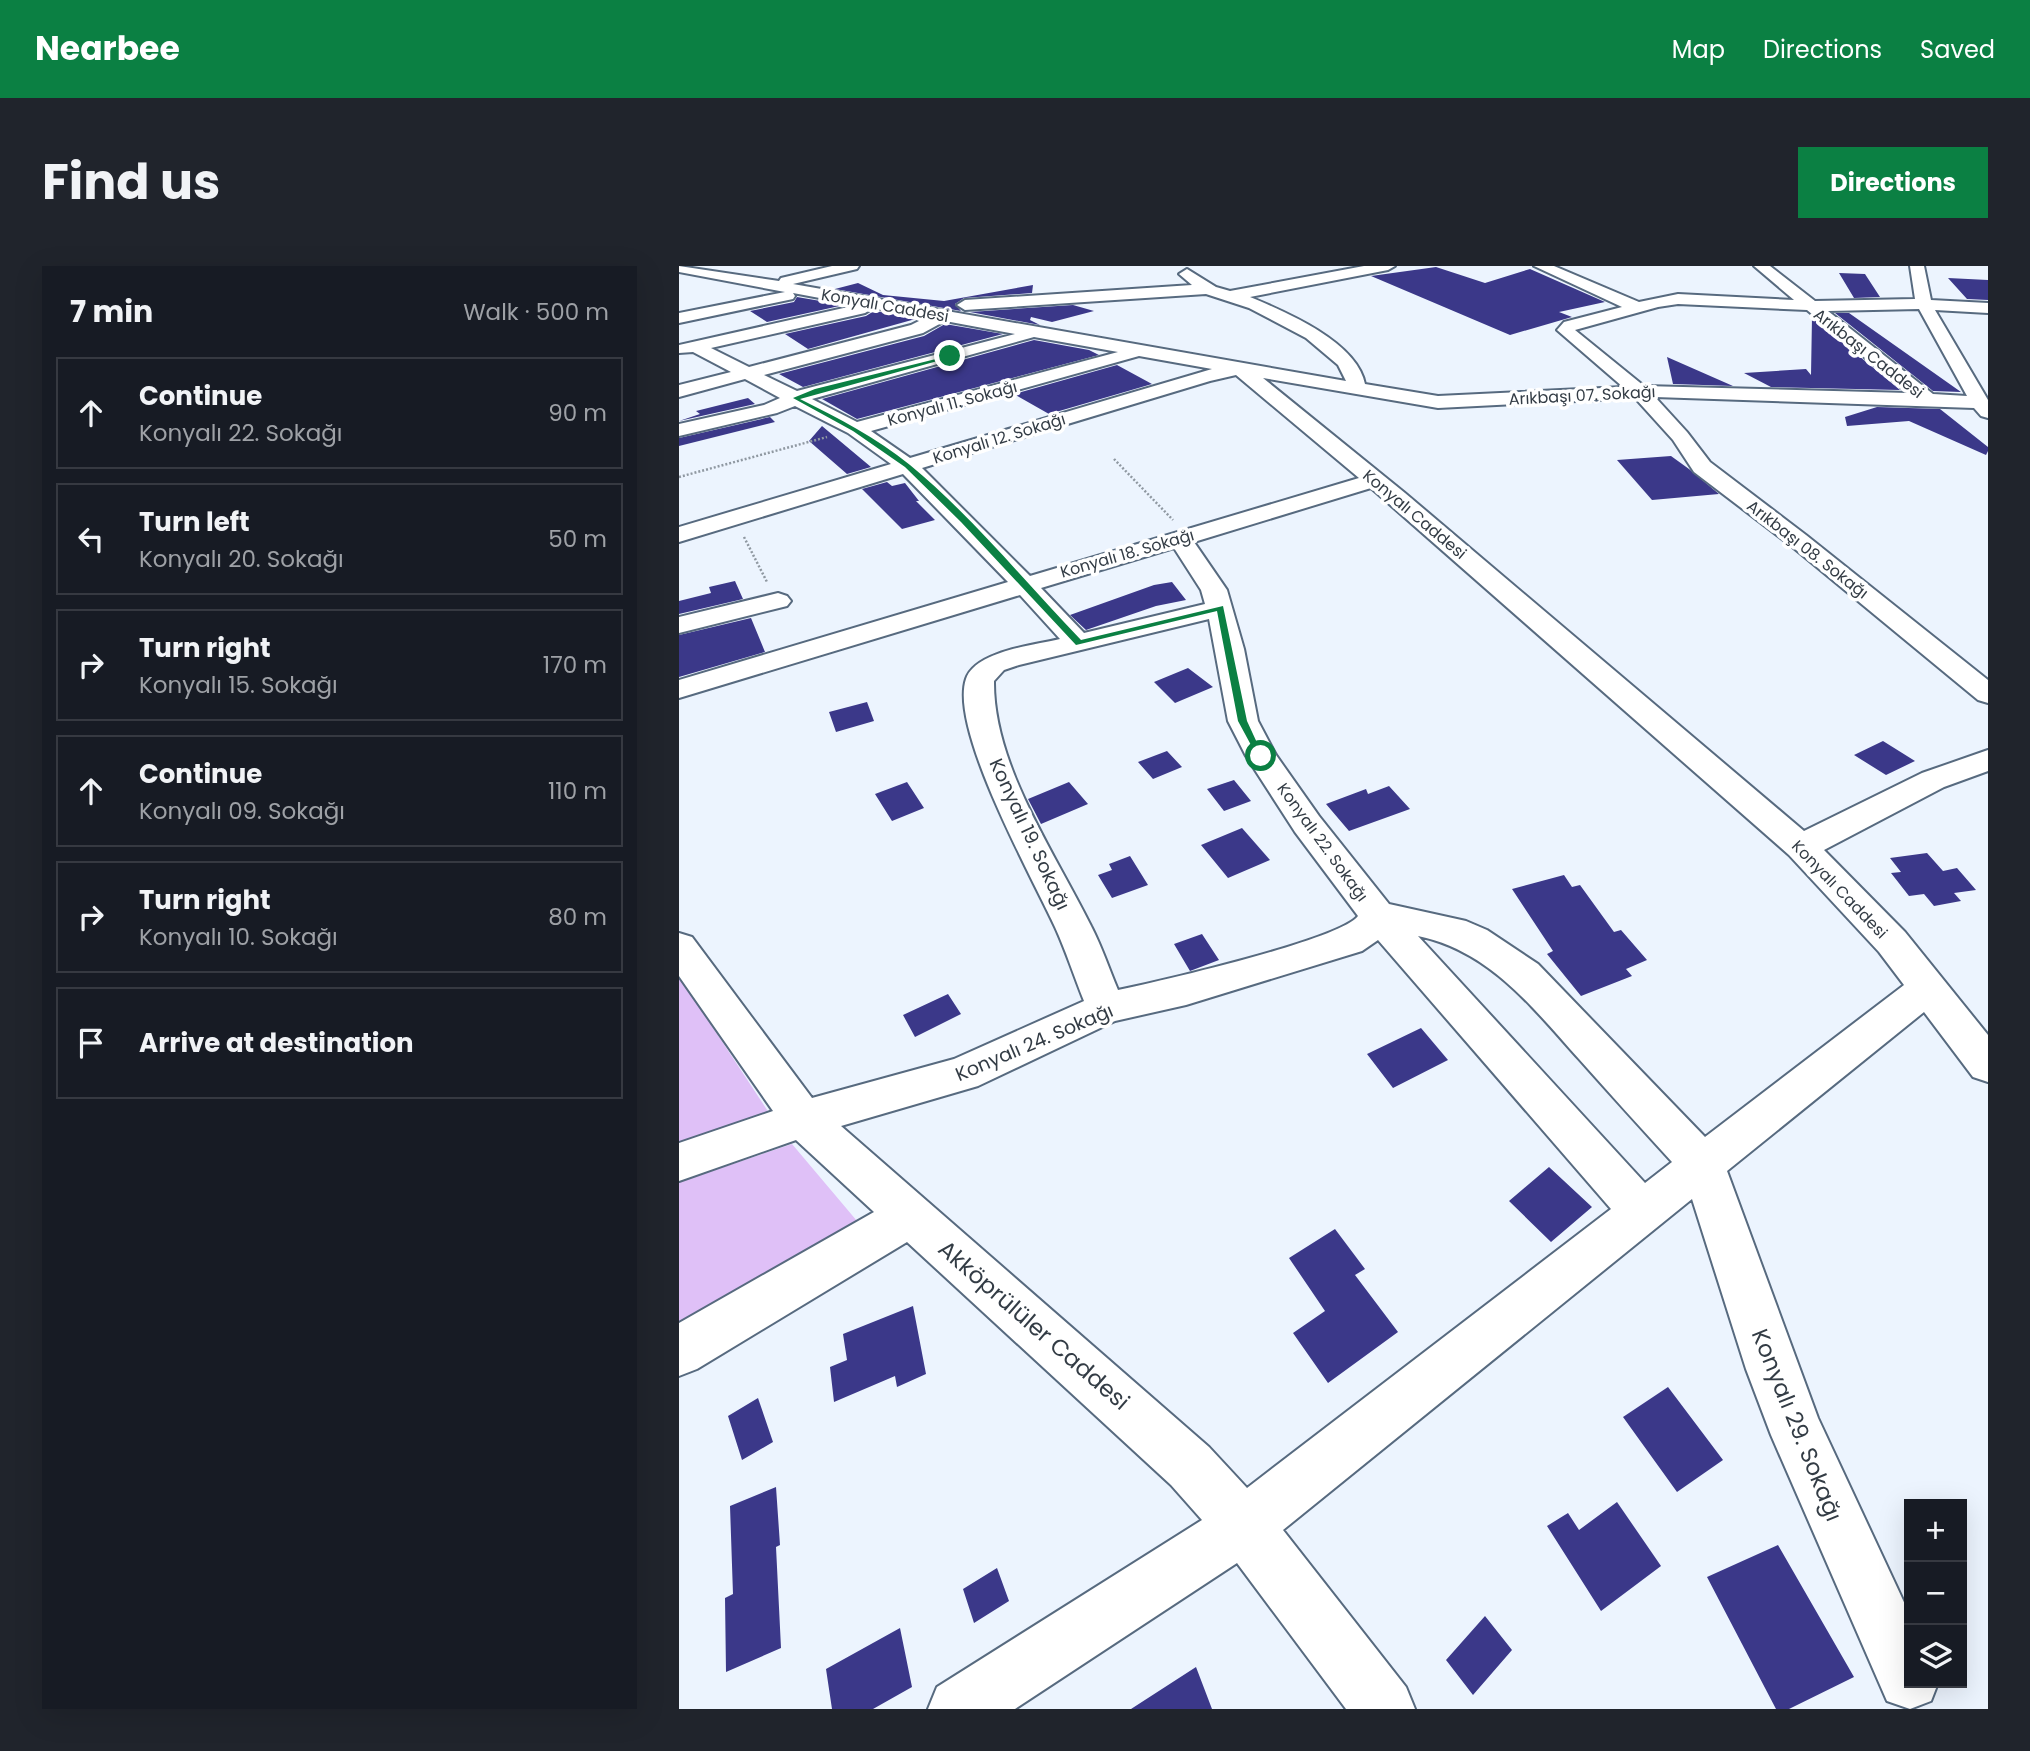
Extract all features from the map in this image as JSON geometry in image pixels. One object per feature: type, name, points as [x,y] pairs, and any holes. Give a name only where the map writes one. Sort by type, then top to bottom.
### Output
[{"type":"street","points":[[769,284],[852,266]]},
{"type":"street","points":[[1171,266],[1208,289],[1291,323],[1321,341],[1350,366],[1357,379],[1357,390]]},
{"type":"street","points":[[1230,296],[1388,266]]},
{"type":"street","points":[[1541,266],[1637,307],[1687,299],[1810,306],[1918,284],[1988,293]]},
{"type":"street","name":"Arıkbaşı Caddesi","points":[[1761,266],[1927,399],[1984,408]]},
{"type":"street","name":"Konyalı Caddesi","points":[[685,277],[729,278],[769,284],[1240,369],[1375,480],[1801,847],[1892,942],[1988,1065]]},
{"type":"street","points":[[1043,279],[1049,299]]},
{"type":"street","points":[[1918,284],[1988,308]]},
{"type":"street","points":[[1918,284],[1984,408]]},
{"type":"street","points":[[910,309],[1208,289]]},
{"type":"street","points":[[679,317],[809,291]]},
{"type":"street","points":[[687,349],[881,304]]},
{"type":"street","name":"Arıkbaşı 08. Sokağı","points":[[1637,307],[1570,326],[1565,330],[1640,391],[1680,436],[1702,467],[1787,531],[1988,694]]},
{"type":"street","points":[[679,391],[917,328],[944,316]]},
{"type":"street","points":[[679,430],[770,409],[817,390],[1038,332]]},
{"type":"street","points":[[687,349],[748,373],[855,429],[907,466],[964,521],[1079,643],[1220,608]]},
{"type":"street","name":"Konyalı 11. Sokağı","points":[[855,429],[1144,351]]},
{"type":"street","name":"Arıkbaşı 07. Sokağı","points":[[1240,369],[1438,402],[1640,391],[1927,399]]},
{"type":"street","name":"Konyalı 12. Sokağı","points":[[679,535],[1206,376],[1240,369]]},
{"type":"street","name":"Konyalı 18. Sokağı","points":[[679,689],[1375,480]]},
{"type":"street","name":"Konyalı 22. Sokağı","points":[[1184,537],[1210,583],[1220,608],[1239,708],[1250,737],[1307,824],[1377,915],[1642,1212]]},
{"type":"street","points":[[679,625],[778,601]]},
{"type":"street","name":"Konyalı 19. Sokağı","points":[[1079,643],[995,664],[985,670],[977,690],[992,752],[1016,812],[1075,931],[1105,1009]]},
{"type":"street","points":[[1801,847],[1933,780],[1988,761]]},
{"type":"street","points":[[1377,915],[1434,924],[1453,930],[1474,940],[1525,974],[1703,1165]]},
{"type":"street","name":"Konyalı 24. Sokağı","points":[[679,1162],[803,1119],[974,1070],[1105,1009],[1186,990],[1349,941],[1368,929],[1377,915]]},
{"type":"street","name":"Akköprülüler Caddesi","points":[[679,947],[803,1119],[1191,1466],[1244,1526],[1384,1709]]},
{"type":"street","points":[[959,1709],[1244,1526],[1928,987]]},
{"type":"street","name":"Konyalı 29. Sokağı","points":[[1703,1165],[1768,1357],[1794,1424],[1843,1538],[1904,1668]]},
{"type":"street","points":[[679,1350],[909,1216]]},
{"type":"street","name":"Konyalı 29. Sokağı","points":[[1914,1688],[1924,1709]]},
{"type":"path","points":[[679,477],[855,429]]},
{"type":"path","points":[[1114,459],[1184,537]]},
{"type":"shaded area","points":[[679,976],[771,1116],[679,1152]]},
{"type":"shaded area","points":[[792,1144],[868,1234],[679,1337],[679,1182]]},
{"type":"building","points":[[1436,267],[1485,283],[1530,269],[1605,302],[1559,312],[1572,317],[1510,335],[1371,276]]},
{"type":"building","points":[[1839,273],[1865,274],[1880,297],[1854,298]]},
{"type":"building","points":[[1948,278],[1988,280],[1988,300],[1967,299]]},
{"type":"building","points":[[858,283],[883,295],[944,301],[1033,285],[1032,293],[964,298],[955,304],[961,311],[835,289]]},
{"type":"building","points":[[797,297],[844,305],[767,322],[750,311],[794,302]]},
{"type":"building","points":[[1073,305],[1094,311],[1052,322],[1031,317],[1030,320],[1040,325],[970,312]]},
{"type":"building","points":[[874,311],[919,318],[808,349],[785,334],[866,316]]},
{"type":"building","points":[[1835,313],[1849,313],[1961,392],[1933,391]]},
{"type":"building","points":[[1812,317],[1900,390],[1771,387],[1744,373],[1806,369],[1811,375]]},
{"type":"building","points":[[945,324],[1003,334],[803,387],[779,374],[924,336]]},
{"type":"building","points":[[1034,340],[1089,350],[1099,355],[857,419],[822,399]]},
{"type":"building","points":[[1667,357],[1733,386],[1673,384]]},
{"type":"building","points":[[1117,365],[1152,384],[1049,414],[1014,394]]},
{"type":"building","points":[[748,398],[755,404],[679,421],[700,414],[696,411]]},
{"type":"building","points":[[1877,407],[1940,409],[1988,447],[1988,451],[1986,455],[1909,421],[1847,426],[1845,417]]},
{"type":"building","points":[[770,417],[775,422],[679,446],[679,438]]},
{"type":"building","points":[[822,426],[871,467],[847,474],[809,441]]},
{"type":"building","points":[[1671,456],[1719,494],[1652,500],[1617,460]]},
{"type":"building","points":[[887,482],[892,486],[905,483],[919,501],[916,501],[935,520],[902,529],[862,489]]},
{"type":"building","points":[[735,581],[743,599],[679,614],[679,601],[711,593],[709,587]]},
{"type":"building","points":[[1172,582],[1186,600],[1156,606],[1086,630],[1070,615],[1154,585]]},
{"type":"building","points":[[751,618],[765,652],[679,677],[679,635]]},
{"type":"building","points":[[1188,668],[1213,687],[1175,703],[1154,682]]},
{"type":"building","points":[[867,702],[874,721],[836,732],[829,712]]},
{"type":"building","points":[[1883,741],[1915,761],[1886,775],[1854,755]]},
{"type":"building","points":[[1167,751],[1182,767],[1153,779],[1138,762]]},
{"type":"building","points":[[1234,780],[1251,801],[1224,811],[1207,789]]},
{"type":"building","points":[[907,782],[924,808],[892,821],[875,794]]},
{"type":"building","points":[[1069,782],[1088,804],[1041,824],[1028,799]]},
{"type":"building","points":[[1389,786],[1410,809],[1349,831],[1326,804],[1366,789],[1368,794]]},
{"type":"building","points":[[1242,828],[1270,860],[1228,878],[1201,845]]},
{"type":"building","points":[[1927,853],[1943,871],[1957,868],[1976,890],[1954,893],[1961,901],[1934,906],[1924,894],[1909,896],[1891,873],[1901,872],[1890,858]]},
{"type":"building","points":[[1130,856],[1148,885],[1112,898],[1098,875],[1112,870],[1109,864]]},
{"type":"building","points":[[1564,875],[1572,887],[1580,885],[1614,932],[1621,930],[1647,960],[1626,969],[1632,976],[1581,996],[1547,954],[1553,951],[1512,889]]},
{"type":"building","points":[[1202,934],[1219,960],[1190,971],[1174,944]]},
{"type":"building","points":[[948,994],[961,1014],[915,1037],[903,1015]]},
{"type":"building","points":[[1421,1028],[1448,1060],[1393,1088],[1367,1054]]},
{"type":"building","points":[[1549,1167],[1592,1207],[1551,1242],[1509,1201]]},
{"type":"building","points":[[1335,1229],[1365,1269],[1355,1275],[1398,1332],[1328,1383],[1293,1333],[1325,1311],[1289,1258]]},
{"type":"building","points":[[913,1306],[926,1374],[897,1387],[895,1376],[834,1402],[830,1367],[847,1360],[843,1334]]},
{"type":"building","points":[[1668,1387],[1723,1460],[1677,1492],[1623,1417]]},
{"type":"building","points":[[758,1398],[773,1442],[742,1460],[728,1416]]},
{"type":"building","points":[[776,1487],[780,1545],[776,1547],[781,1648],[726,1672],[725,1598],[733,1594],[730,1506]]},
{"type":"building","points":[[1617,1502],[1661,1566],[1601,1611],[1547,1526],[1568,1513],[1579,1530]]},
{"type":"building","points":[[1778,1545],[1854,1677],[1789,1709],[1776,1709],[1707,1577]]},
{"type":"building","points":[[997,1568],[1009,1601],[974,1623],[963,1589]]},
{"type":"building","points":[[1485,1616],[1512,1650],[1473,1695],[1446,1660]]},
{"type":"building","points":[[900,1628],[912,1687],[873,1709],[832,1709],[826,1669]]},
{"type":"building","points":[[1196,1667],[1212,1709],[1131,1709]]},
{"type":"route","points":[[950,356],[817,390],[796,398],[855,429],[907,466],[964,521],[1079,643],[1220,608],[1230,649],[1239,708],[1261,756]]}]
